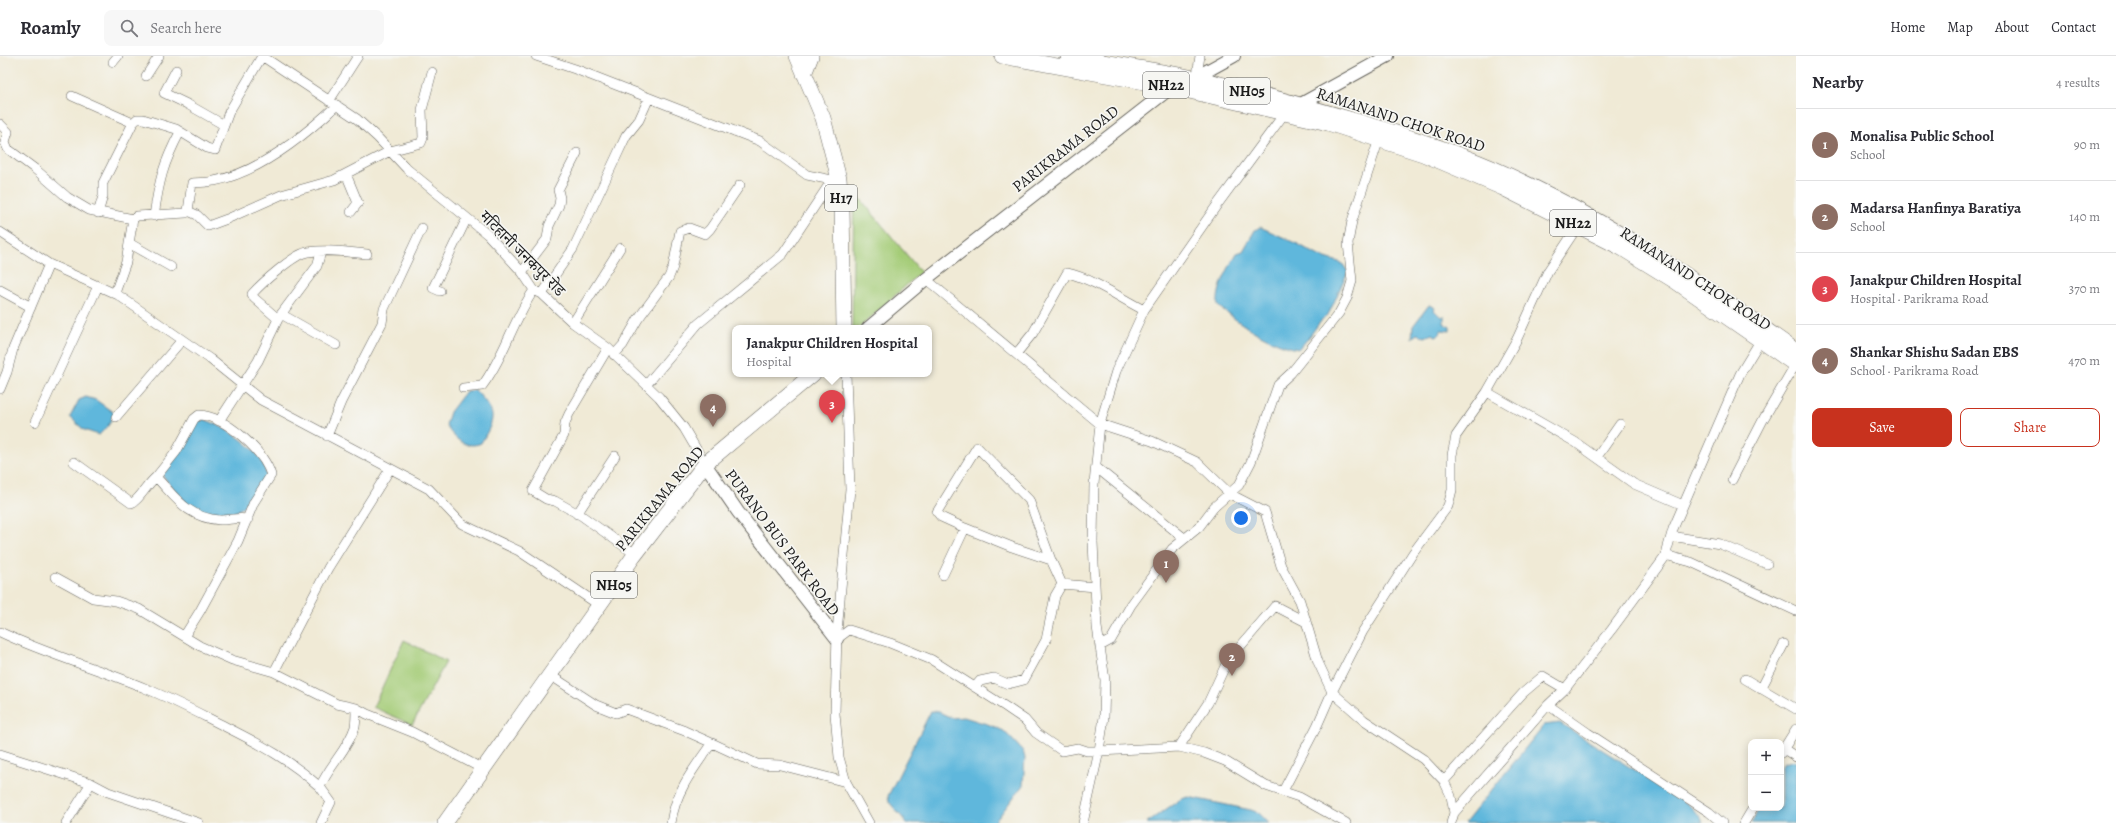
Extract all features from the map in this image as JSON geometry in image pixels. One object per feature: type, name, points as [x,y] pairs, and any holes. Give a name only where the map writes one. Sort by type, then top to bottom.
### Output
[{"type":"main road","name":"H17","points":[[797,56],[823,118],[842,209],[844,325]]},
{"type":"main road","points":[[804,74],[811,56]]},
{"type":"main road","name":"RAMANAND CHOK ROAD","points":[[1002,56],[1172,86],[1284,114],[1381,134],[1448,150],[1509,175],[1642,247],[1722,299],[1796,360]]},
{"type":"main road","name":"RAMANAND CHOK ROAD","points":[[1068,56],[1122,61],[1196,76],[1301,104],[1381,134],[1423,154],[1503,188],[1620,247],[1675,281],[1760,341],[1796,360]]},
{"type":"main road","name":"PARIKRAMA ROAD","points":[[445,823],[599,605],[705,464],[809,377]]},
{"type":"street","points":[[146,76],[159,56]]},
{"type":"street","points":[[98,213],[103,196],[103,183],[133,123],[138,119],[143,119],[180,132],[207,148],[215,150],[229,112],[262,56]]},
{"type":"street","name":"मटिहानी जनकपुर रोड","points":[[262,56],[357,119],[406,168],[488,235],[538,292],[573,323],[611,351],[647,384],[684,428],[705,464]]},
{"type":"street","points":[[188,211],[192,183],[215,181],[253,168],[298,139],[333,103],[358,56]]},
{"type":"street","points":[[536,56],[575,69],[760,141],[807,175],[835,179],[783,254],[698,324],[647,384]]},
{"type":"street","points":[[1196,76],[1200,56]]},
{"type":"street","name":"PARIKRAMA ROAD","points":[[872,325],[926,279],[1172,86],[1196,76],[1234,56]]},
{"type":"street","points":[[1083,823],[1099,751],[1104,717],[1105,680],[1100,646],[1093,542],[1100,424],[1116,371],[1144,310],[1217,205],[1284,114],[1388,56]]},
{"type":"street","points":[[176,70],[164,93],[224,125]]},
{"type":"street","points":[[0,124],[8,132],[5,142],[8,149],[35,168],[67,197],[81,206],[98,213],[133,219],[137,216],[178,214],[188,211],[197,215],[208,226],[282,195],[325,183],[346,174],[390,151],[421,143],[422,110],[432,72]]},
{"type":"street","points":[[72,96],[133,123]]},
{"type":"street","points":[[463,388],[482,386],[492,373],[512,329],[538,292],[573,249],[626,136],[639,120],[649,98]]},
{"type":"street","points":[[154,216],[160,179],[167,156],[180,132]]},
{"type":"street","points":[[1100,646],[1111,640],[1154,573],[1172,549],[1199,527],[1214,507],[1239,485],[1251,462],[1278,385],[1326,332],[1340,313],[1347,298],[1352,281],[1348,243],[1352,221],[1381,134]]},
{"type":"street","points":[[522,272],[547,239],[549,226],[559,205],[560,198],[558,190],[577,153]]},
{"type":"street","points":[[346,174],[358,203],[351,212]]},
{"type":"street","points":[[636,554],[555,501],[552,502],[534,494],[534,488],[564,435],[565,423],[569,414],[611,351],[623,345],[638,319],[669,277],[673,267],[680,230],[689,228],[705,234],[740,185]]},
{"type":"street","points":[[440,291],[433,288],[467,218]]},
{"type":"street","points":[[114,293],[123,275],[133,219]]},
{"type":"street","points":[[1283,790],[1318,726],[1332,692],[1379,603],[1448,506],[1452,490],[1453,444],[1456,436],[1487,392],[1517,338],[1548,271],[1578,226]]},
{"type":"street","points":[[327,436],[341,402],[382,323],[384,309],[422,228]]},
{"type":"street","points":[[0,232],[49,264],[114,293],[182,340],[261,400],[428,489],[462,524],[519,551],[599,605]]},
{"type":"street","points":[[129,243],[171,267]]},
{"type":"street","points":[[573,323],[620,248]]},
{"type":"street","points":[[336,345],[280,317],[254,298],[252,294],[261,284],[295,258],[306,252],[366,254]]},
{"type":"street","points":[[219,420],[265,350],[280,317],[317,266],[321,252]]},
{"type":"street","points":[[0,389],[8,372],[13,349],[49,264]]},
{"type":"street","points":[[1016,354],[1033,333],[1067,273],[1075,275],[1107,290],[1144,310]]},
{"type":"street","points":[[926,279],[1100,424],[1152,441],[1197,462],[1230,494],[1265,512],[1281,566],[1300,601],[1318,662],[1332,692],[1364,720],[1423,759],[1444,781],[1451,796],[1454,813]]},
{"type":"street","points":[[35,422],[98,286]]},
{"type":"street","points":[[0,290],[31,307]]},
{"type":"street","points":[[116,417],[182,340]]},
{"type":"street","points":[[1451,823],[1454,813],[1548,705],[1565,688],[1612,629],[1665,555],[1683,505],[1740,374],[1760,341]]},
{"type":"street","points":[[1732,480],[1796,360]]},
{"type":"street","points":[[846,377],[850,489],[837,639],[835,714],[839,757],[846,782],[869,823]]},
{"type":"street","points":[[1487,392],[1575,442],[1634,484],[1683,505]]},
{"type":"street","points":[[74,462],[131,503],[135,501],[150,481],[156,477],[176,452],[194,419],[199,416],[206,416],[219,420],[250,443],[269,470],[270,479],[259,494],[238,541],[200,611],[185,635]]},
{"type":"street","points":[[1597,458],[1620,424]]},
{"type":"street","points":[[1051,560],[1012,547],[965,528],[941,517],[937,512],[977,447],[1029,500],[1051,560],[1062,584]]},
{"type":"street","points":[[577,514],[615,456]]},
{"type":"street","name":"PURANO BUS PARK ROAD","points":[[705,464],[738,512],[837,639]]},
{"type":"street","points":[[1097,468],[1184,538]]},
{"type":"street","points":[[274,672],[328,568],[390,469]]},
{"type":"street","points":[[156,477],[186,509],[195,514],[221,520],[248,519]]},
{"type":"street","points":[[943,575],[965,528]]},
{"type":"street","points":[[1671,536],[1720,544],[1767,564]]},
{"type":"street","points":[[1665,555],[1691,562],[1796,611]]},
{"type":"street","points":[[54,577],[93,598],[116,601],[139,609],[185,635],[200,646],[232,660],[274,672],[337,704],[356,708],[412,732],[483,769]]},
{"type":"street","points":[[975,687],[980,681],[994,678],[1008,684],[1024,680],[1046,640],[1055,596],[1062,584]]},
{"type":"street","points":[[1062,584],[1095,587]]},
{"type":"street","points":[[1178,747],[1208,703],[1227,662],[1275,606],[1306,622]]},
{"type":"street","points":[[837,639],[849,630],[890,643],[932,660],[1025,720],[1036,733],[1062,751],[1078,748],[1087,751],[1099,751],[1178,747],[1204,753],[1225,761],[1266,786],[1283,790],[1324,809],[1346,823]]},
{"type":"street","points":[[0,632],[36,649],[146,689],[186,707],[277,754],[298,767],[320,787],[331,802],[322,823]]},
{"type":"street","points":[[1761,689],[1784,644]]},
{"type":"street","points":[[550,675],[603,708],[616,713],[626,709],[685,731],[756,764],[780,765],[846,782]]},
{"type":"street","points":[[1444,781],[1523,693],[1543,676],[1565,688]]},
{"type":"street","points":[[1746,679],[1796,708]]},
{"type":"street","points":[[1548,705],[1709,812],[1722,823]]},
{"type":"street","points":[[320,787],[324,777],[355,726],[356,708]]},
{"type":"street","points":[[1784,748],[1796,729]]},
{"type":"street","points":[[671,823],[674,806],[693,769],[712,743]]},
{"type":"street","points":[[1784,752],[1796,757]]},
{"type":"street","points":[[0,754],[91,783],[108,792],[200,823]]},
{"type":"street","points":[[66,823],[91,783]]},
{"type":"street","points":[[1744,823],[1751,811]]},
{"type":"green space","points":[[854,191],[921,272],[862,325],[852,325]]},
{"type":"green space","points":[[404,640],[446,662],[412,725],[373,707]]},
{"type":"water","points":[[1260,227],[1296,243],[1319,256],[1342,263],[1348,272],[1330,312],[1298,349],[1266,338],[1236,320],[1218,306],[1219,293],[1223,279],[1237,253],[1243,251],[1255,230]]},
{"type":"water","points":[[1429,305],[1435,308],[1434,310],[1441,317],[1444,315],[1444,323],[1450,327],[1450,331],[1441,330],[1440,334],[1436,336],[1432,334],[1425,337],[1417,334],[1412,338],[1413,326]]},
{"type":"water","points":[[475,390],[490,409],[492,420],[481,443],[470,445],[465,444],[456,438],[446,425],[450,412],[466,391]]},
{"type":"water","points":[[86,397],[96,400],[114,413],[108,426],[99,435],[84,430],[70,417],[79,400]]},
{"type":"water","points":[[201,418],[231,432],[251,447],[259,456],[264,466],[266,476],[263,484],[242,508],[231,514],[217,515],[199,514],[194,512],[182,500],[162,475],[178,455]]},
{"type":"water","points":[[931,711],[939,712],[952,718],[964,717],[1004,731],[1023,751],[1025,758],[1023,785],[994,823],[907,823],[889,802],[888,796]]},
{"type":"water","points":[[1560,723],[1688,804],[1701,818],[1703,823],[1465,823],[1544,725]]},
{"type":"water","points":[[1793,760],[1796,762],[1796,823],[1752,823],[1758,811],[1784,811],[1784,764]]},
{"type":"water","points":[[1188,797],[1251,810],[1259,813],[1269,823],[1146,823],[1181,799]]},
{"type":"place","name":"Janakpur Children Hospital","points":[[832,423]]},
{"type":"place","name":"Shankar Shishu Sadan EBS","points":[[713,427]]},
{"type":"place","name":"Monalisa Public School","points":[[1166,583]]},
{"type":"place","name":"Madarsa Hanfinya Baratiya","points":[[1232,676]]}]
